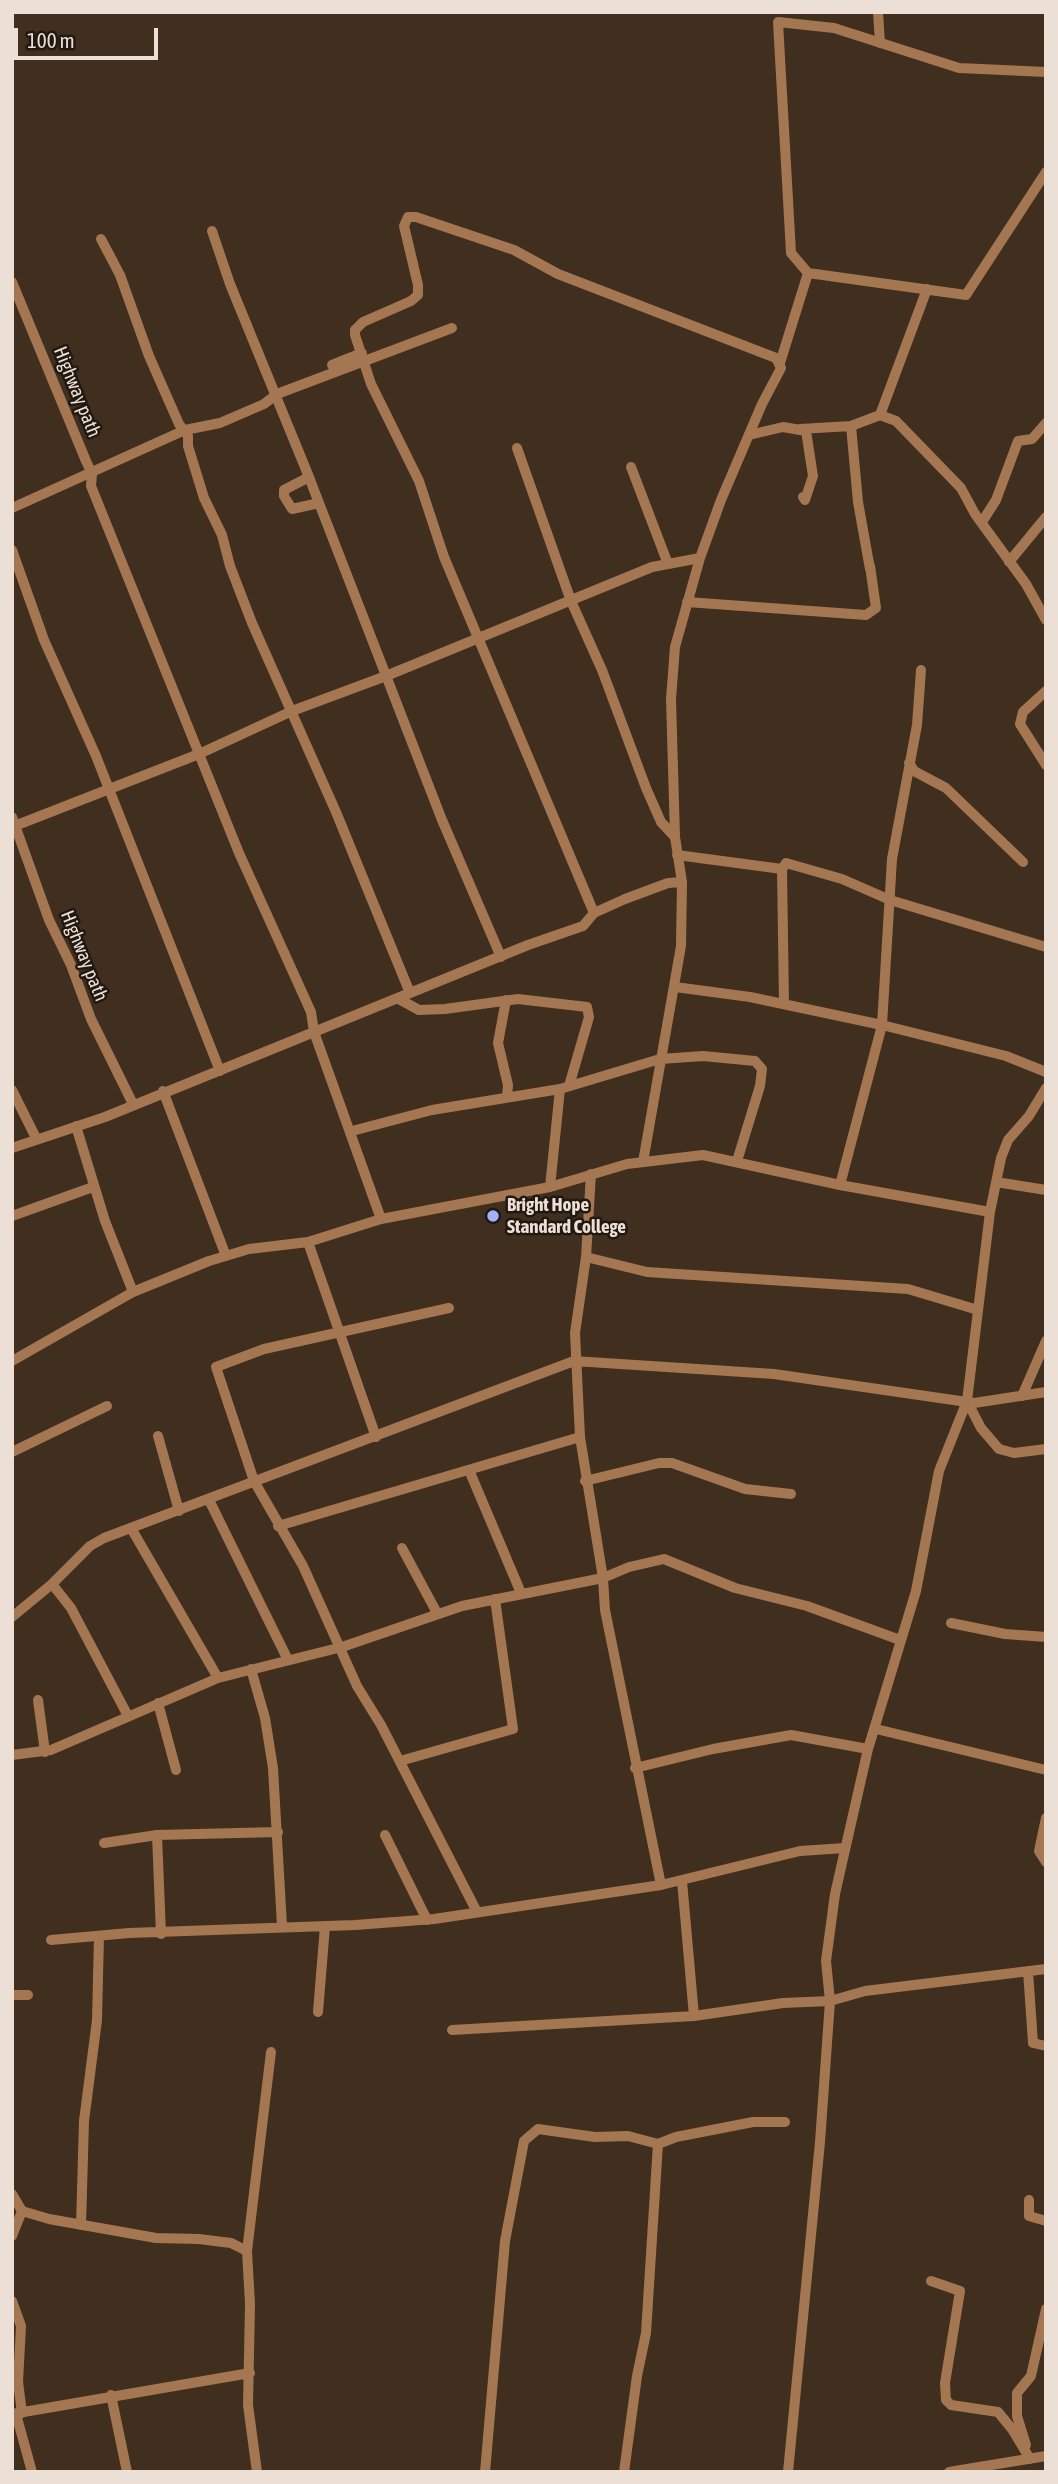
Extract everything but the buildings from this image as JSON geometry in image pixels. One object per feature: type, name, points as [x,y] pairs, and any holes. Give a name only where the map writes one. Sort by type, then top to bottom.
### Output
[{"type":"street","points":[[878,12],[880,43]]},
{"type":"street","points":[[1046,72],[959,68],[834,28],[778,17],[791,253],[808,273],[966,295],[1046,172]]},
{"type":"street","points":[[594,913],[444,557],[419,481],[371,384],[355,335],[357,327],[418,295],[404,226],[408,217],[416,216],[514,250],[558,274],[690,323],[780,362]]},
{"type":"street","points":[[212,231],[230,284],[277,394],[442,820],[501,957]]},
{"type":"street","points":[[102,239],[120,275],[174,413],[185,430],[204,498],[222,535],[230,566],[411,993]]},
{"type":"street","points":[[643,1162],[681,946],[682,882],[675,837],[671,699],[675,648],[700,558],[749,435],[781,368],[780,362],[808,273]]},
{"type":"street","name":"Highway path","points":[[12,282],[92,474],[91,486],[239,853],[311,1012],[314,1032],[352,1131],[381,1219]]},
{"type":"street","points":[[880,415],[927,289]]},
{"type":"street","points":[[12,508],[185,430],[220,423],[264,404],[277,394],[363,358],[452,328]]},
{"type":"street","points":[[332,365],[363,358]]},
{"type":"street","points":[[749,435],[783,428],[851,426],[880,415],[896,421],[961,488],[1026,584],[1046,620]]},
{"type":"street","points":[[982,522],[996,500],[1018,441],[1032,439],[1046,423]]},
{"type":"street","points":[[687,602],[866,615],[876,608],[858,502],[851,426]]},
{"type":"street","points":[[800,429],[808,435],[813,476],[806,500],[803,496]]},
{"type":"street","points":[[517,448],[571,601],[602,670],[661,822],[675,837]]},
{"type":"street","points":[[631,467],[668,564]]},
{"type":"street","points":[[309,477],[284,490],[284,496],[292,509],[319,503]]},
{"type":"street","points":[[1009,562],[1046,517]]},
{"type":"street","points":[[12,550],[44,640],[110,790],[220,1071]]},
{"type":"street","points":[[13,823],[110,790],[199,754],[292,711],[571,601],[668,564],[700,558]]},
{"type":"street","points":[[840,1185],[882,1025],[892,859],[917,725],[921,670]]},
{"type":"street","points":[[1046,691],[1023,712],[1020,724],[1046,765]]},
{"type":"street","points":[[910,769],[946,788],[1023,862]]},
{"type":"street","name":"Highway path","points":[[13,823],[90,1019],[134,1104]]},
{"type":"street","points":[[677,855],[782,869]]},
{"type":"street","points":[[784,1004],[782,869],[786,863],[796,863],[890,900],[1046,947]]},
{"type":"street","points":[[12,1148],[105,1117],[163,1091],[220,1071],[397,998],[583,926],[594,913],[647,890],[682,882]]},
{"type":"street","points":[[675,987],[784,1004],[882,1025],[995,1053],[1046,1072]]},
{"type":"street","points":[[397,998],[411,1007],[428,1010],[506,1000],[587,1007],[589,1017],[565,1087],[550,1187]]},
{"type":"street","points":[[506,1000],[498,1043],[508,1085],[507,1097]]},
{"type":"street","points":[[352,1131],[381,1121],[565,1087],[660,1059],[703,1056],[755,1061],[762,1069],[750,1123],[737,1161]]},
{"type":"street","points":[[508,1085],[526,1093]]},
{"type":"street","points":[[788,2472],[820,2142],[830,2001],[826,1961],[845,1848],[868,1749],[916,1591],[939,1471],[967,1401],[996,1182],[1008,1140],[1029,1116],[1046,1088]]},
{"type":"street","points":[[12,1090],[36,1138]]},
{"type":"street","points":[[163,1091],[226,1256]]},
{"type":"street","points":[[76,1126],[93,1186],[133,1292]]},
{"type":"street","points":[[12,1361],[133,1292],[169,1275],[226,1256],[249,1249],[308,1242],[381,1219],[550,1187],[643,1162],[703,1155],[840,1185],[990,1212]]},
{"type":"street","points":[[591,1174],[586,1257],[574,1361],[580,1437],[585,1481],[603,1578],[605,1611],[661,1885]]},
{"type":"street","points":[[996,1182],[1046,1190]]},
{"type":"street","points":[[12,1216],[93,1186]]},
{"type":"street","points":[[308,1242],[342,1333],[376,1437]]},
{"type":"street","points":[[586,1257],[647,1272],[908,1289],[978,1310]]},
{"type":"street","points":[[449,1308],[264,1349],[216,1367],[254,1481],[303,1566],[342,1647],[357,1686],[400,1761],[477,1912]]},
{"type":"street","points":[[1022,1396],[1046,1341]]},
{"type":"street","points":[[12,1617],[52,1584],[90,1546],[131,1528],[574,1361],[774,1374],[982,1402],[1046,1392]]},
{"type":"street","points":[[967,1401],[981,1428],[999,1448],[1014,1453],[1046,1449]]},
{"type":"street","points":[[12,1452],[107,1406]]},
{"type":"street","points":[[158,1436],[179,1511]]},
{"type":"street","points":[[278,1526],[580,1437]]},
{"type":"street","points":[[585,1481],[659,1463],[672,1463],[745,1489],[791,1494]]},
{"type":"street","points":[[468,1470],[521,1594]]},
{"type":"street","points":[[209,1500],[288,1660]]},
{"type":"street","points":[[131,1528],[218,1678]]},
{"type":"street","points":[[402,1548],[437,1612]]},
{"type":"street","points":[[12,1755],[45,1752],[218,1678],[342,1647],[437,1612],[603,1578],[640,1564],[664,1559],[735,1588],[807,1606],[900,1640]]},
{"type":"street","points":[[52,1584],[71,1608],[128,1716]]},
{"type":"street","points":[[400,1761],[513,1729],[495,1599]]},
{"type":"street","points":[[951,1623],[1005,1634],[1046,1637]]},
{"type":"street","points":[[251,1669],[265,1718],[274,1768],[282,1926]]},
{"type":"street","points":[[37,1700],[45,1752]]},
{"type":"street","points":[[158,1703],[176,1770]]},
{"type":"street","points":[[876,1729],[1046,1770]]},
{"type":"street","points":[[635,1768],[713,1749],[791,1735],[868,1749]]},
{"type":"street","points":[[1046,1818],[1039,1851],[1046,1862]]},
{"type":"street","points":[[104,1843],[157,1835],[278,1832]]},
{"type":"street","points":[[157,1835],[161,1934]]},
{"type":"street","points":[[385,1835],[427,1920]]},
{"type":"street","points":[[51,1940],[427,1920],[661,1885],[800,1852],[845,1848]]},
{"type":"street","points":[[682,1881],[694,2016]]},
{"type":"street","points":[[318,2012],[325,1926]]},
{"type":"street","points":[[80,2225],[84,2121],[97,2020],[99,1936]]},
{"type":"street","points":[[452,2030],[694,2016],[783,2003],[830,2001],[865,1991],[1046,1969]]},
{"type":"street","points":[[1028,1971],[1033,2043],[1046,2046]]},
{"type":"street","points":[[12,1995],[28,1995]]},
{"type":"street","points":[[257,2472],[248,2405],[250,2373],[247,2251],[271,2052]]},
{"type":"street","points":[[485,2472],[505,2241],[524,2141],[538,2129],[595,2137],[628,2136],[658,2144],[676,2137],[753,2122],[785,2122]]},
{"type":"street","points":[[624,2472],[637,2376],[646,2333],[658,2144]]},
{"type":"street","points":[[12,2194],[22,2211],[80,2225],[156,2238],[222,2242],[247,2251]]},
{"type":"street","points":[[1029,2200],[1029,2216],[1046,2221]]},
{"type":"street","points":[[12,2236],[22,2211]]},
{"type":"street","points":[[931,2281],[960,2291],[945,2383],[946,2400],[951,2405],[998,2412],[1030,2459]]},
{"type":"street","points":[[12,2301],[21,2326],[17,2413],[32,2472]]},
{"type":"street","points":[[1030,2459],[1017,2416],[1017,2393],[1031,2376],[1046,2309]]},
{"type":"street","points":[[17,2413],[250,2373]]},
{"type":"street","points":[[111,2395],[127,2472]]},
{"type":"street","points":[[949,2472],[978,2470],[1046,2456]]},
{"type":"place","name":"Bright Hope Standard College","points":[[493,1216]]}]
